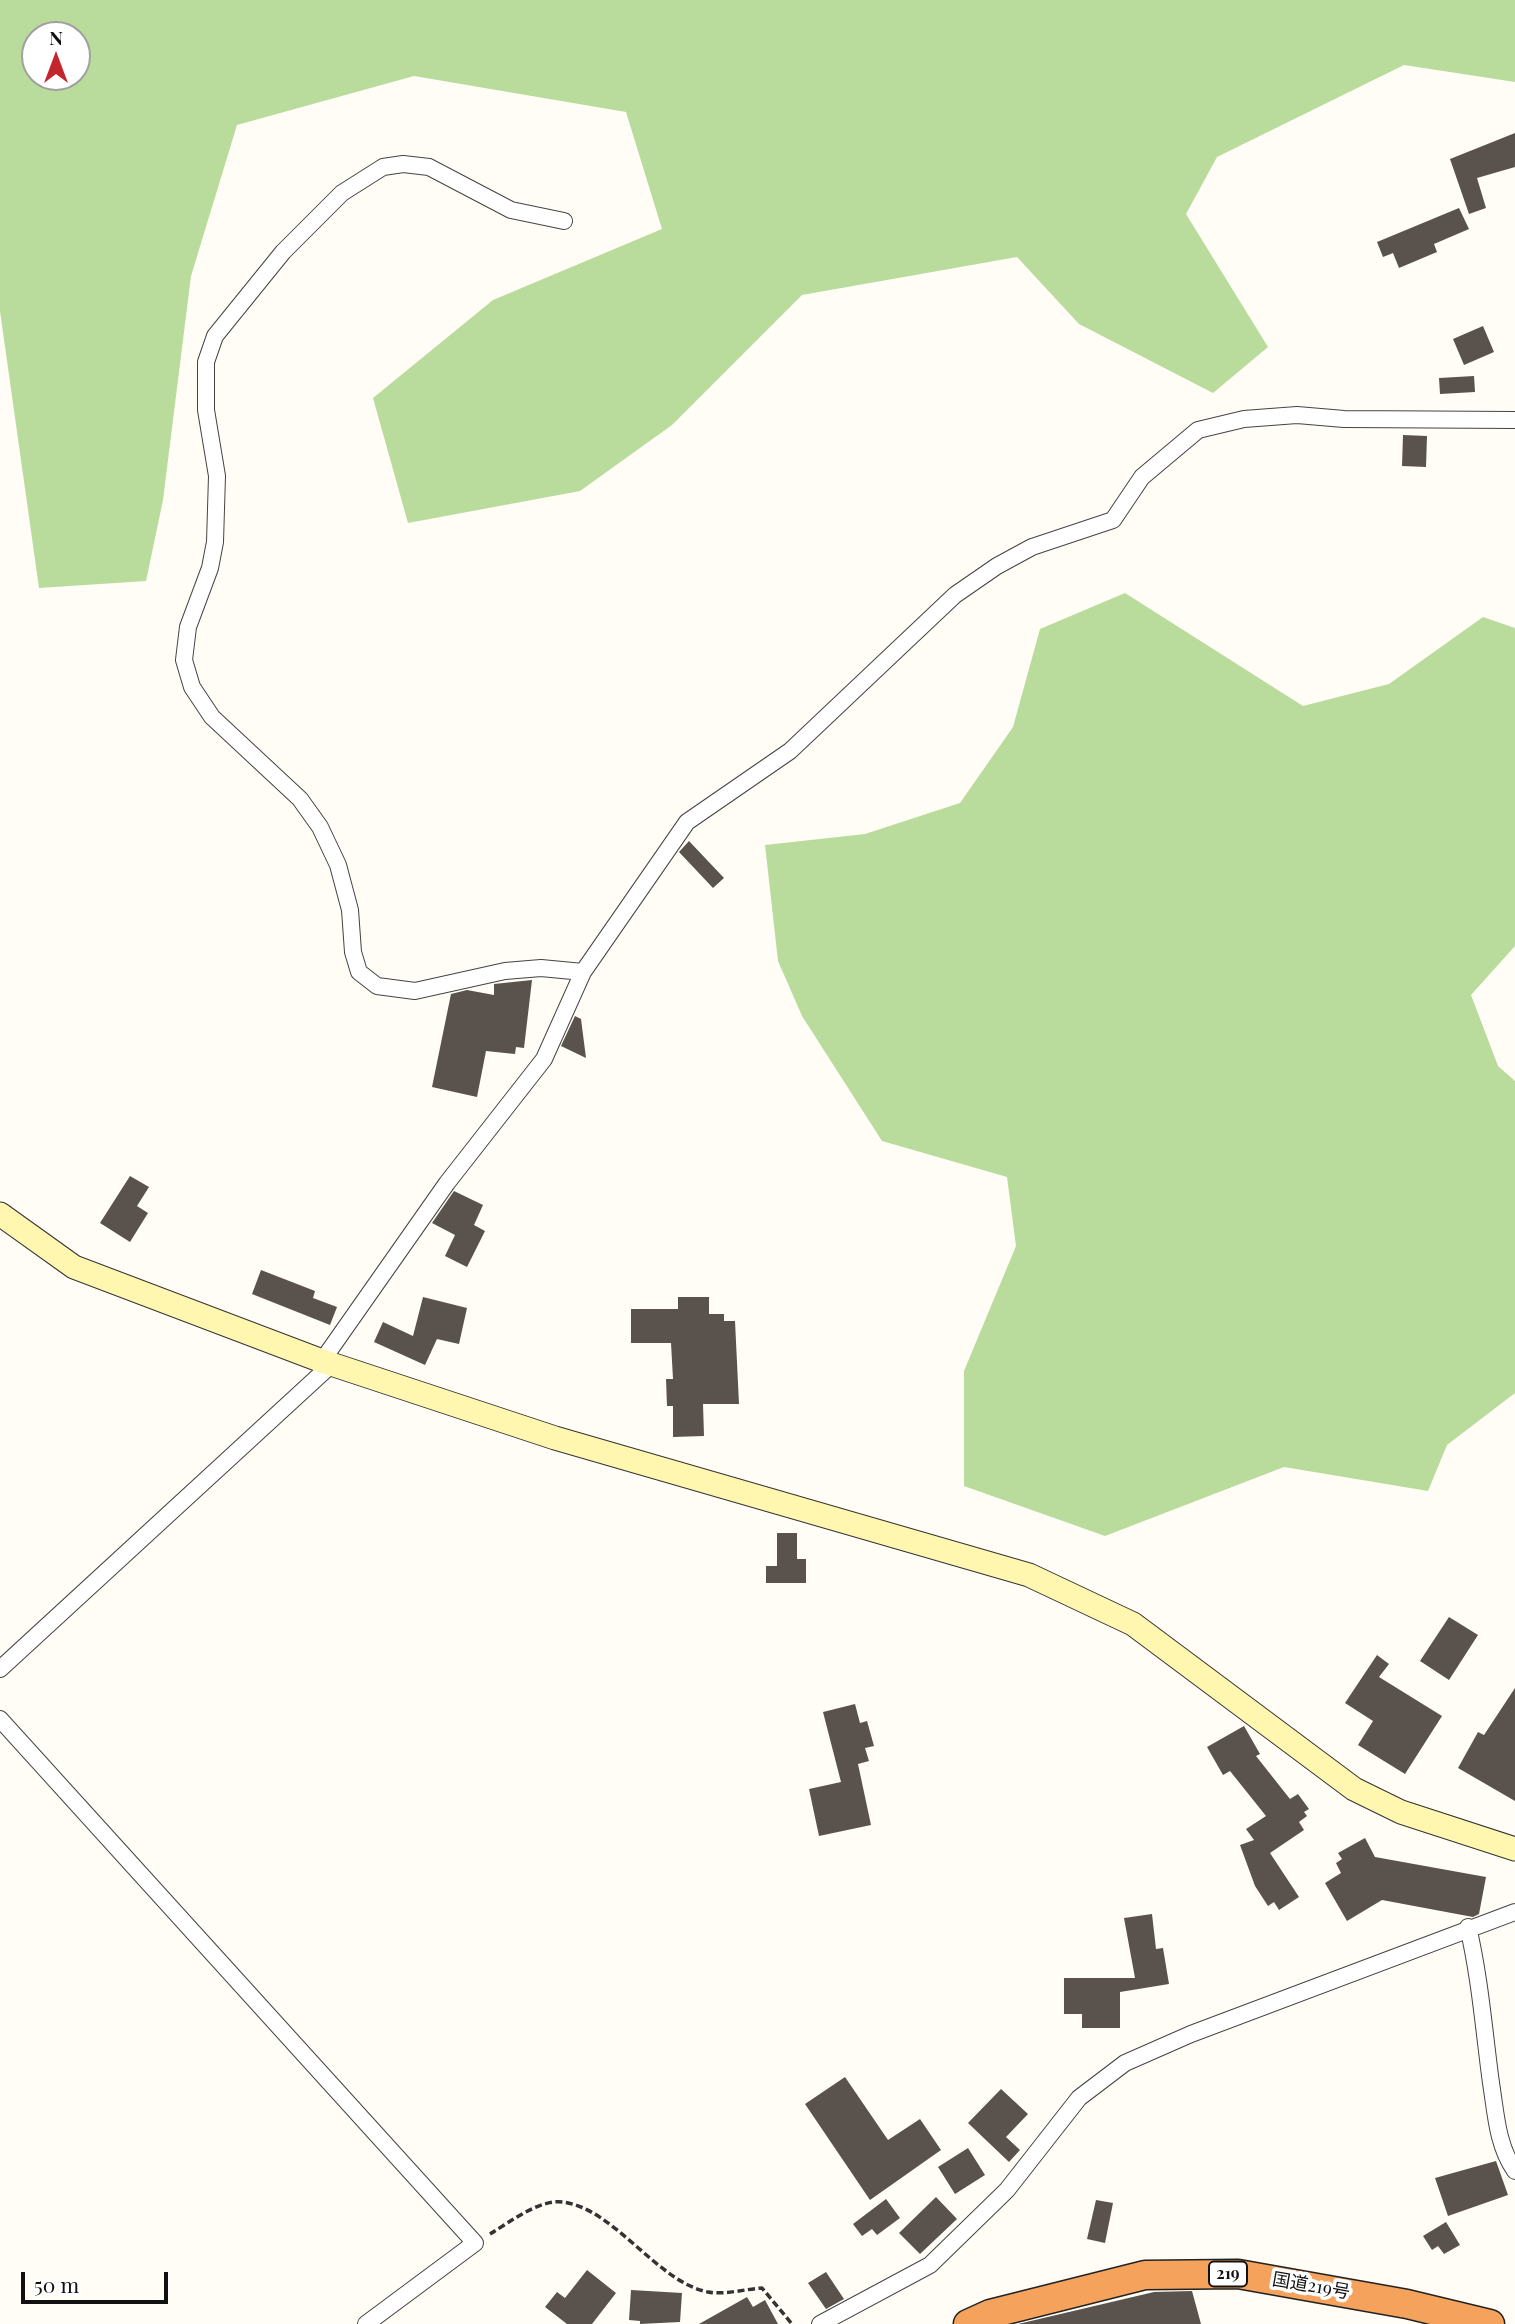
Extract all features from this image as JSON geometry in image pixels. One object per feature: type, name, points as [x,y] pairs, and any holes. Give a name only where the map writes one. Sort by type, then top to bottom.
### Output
[{"type":"highway","name":"国道219号","points":[[968,2324],[990,2314],[1144,2275],[1238,2274],[1406,2314],[1490,2324]]},
{"type":"street","points":[[564,221],[511,209],[429,167],[403,164],[383,167],[342,193],[283,252],[215,336],[206,362],[206,410],[217,476],[215,542],[210,568],[188,627],[184,660],[192,687],[212,717],[300,799],[320,827],[338,865],[349,909],[353,951],[359,972],[377,986],[415,991],[505,971],[541,968],[583,972]]},
{"type":"street","points":[[0,1669],[328,1362],[447,1183],[544,1059],[583,972],[687,822],[790,751],[955,595],[997,566],[1032,547],[1113,520],[1142,477],[1198,430],[1244,419],[1297,415],[1344,419],[1515,420]]},
{"type":"street","points":[[0,1214],[74,1267],[328,1362],[555,1438],[962,1553],[1029,1575],[1133,1624],[1354,1789],[1401,1812],[1515,1849]]},
{"type":"street","points":[[0,1719],[475,2243],[366,2324]]},
{"type":"street","points":[[820,2324],[930,2265],[1007,2190],[1079,2098],[1125,2063],[1191,2034],[1468,1927],[1515,1912]]},
{"type":"street","points":[[1468,1927],[1475,1956],[1494,2113],[1506,2158],[1515,2171]]},
{"type":"path","points":[[475,2243],[534,2208],[562,2202],[588,2211],[684,2285],[711,2293],[762,2288],[792,2324]]},
{"type":"green space","points":[[0,0],[1515,0],[1515,82],[1404,65],[1217,157],[1186,214],[1268,347],[1213,393],[1079,324],[1017,257],[802,295],[672,425],[580,491],[408,523],[373,398],[493,300],[662,229],[626,112],[414,76],[237,125],[191,276],[163,500],[146,581],[39,588],[0,311]]},
{"type":"green space","points":[[1125,593],[1303,706],[1389,684],[1483,617],[1515,628],[1515,946],[1471,995],[1498,1066],[1515,1081],[1515,1393],[1447,1445],[1428,1491],[1284,1467],[1105,1536],[964,1486],[964,1371],[1016,1246],[1007,1177],[882,1141],[802,1016],[778,961],[765,845],[865,834],[960,803],[1013,727],[1040,629]]},
{"type":"building","points":[[1515,133],[1515,167],[1477,178],[1486,208],[1469,214],[1450,159]]},
{"type":"building","points":[[1459,208],[1469,229],[1434,244],[1437,252],[1399,268],[1393,253],[1383,257],[1377,242]]},
{"type":"building","points":[[1483,326],[1494,352],[1464,365],[1453,339]]},
{"type":"building","points":[[1474,376],[1475,392],[1440,394],[1439,378]]},
{"type":"building","points":[[1403,435],[1427,436],[1426,467],[1402,466]]},
{"type":"building","points":[[689,841],[724,878],[713,888],[679,852]]},
{"type":"building","points":[[532,980],[524,1048],[516,1047],[515,1054],[486,1051],[477,1097],[432,1087],[451,994],[467,990],[494,995],[494,984]]},
{"type":"building","points":[[575,1016],[581,1019],[586,1058],[561,1046]]},
{"type":"building","points":[[130,1176],[149,1187],[137,1206],[148,1213],[130,1242],[100,1223]]},
{"type":"building","points":[[454,1191],[483,1205],[474,1225],[485,1231],[467,1267],[445,1256],[455,1235],[432,1223]]},
{"type":"building","points":[[261,1270],[315,1291],[313,1298],[337,1307],[330,1325],[252,1294]]},
{"type":"building","points":[[423,1297],[467,1308],[459,1344],[437,1339],[425,1365],[374,1342],[383,1322],[413,1336]]},
{"type":"building","points":[[678,1297],[709,1297],[709,1314],[724,1314],[724,1321],[735,1321],[739,1404],[703,1404],[704,1436],[673,1437],[673,1406],[667,1406],[666,1379],[673,1379],[671,1343],[631,1343],[631,1309],[678,1309]]},
{"type":"building","points":[[777,1533],[797,1533],[797,1559],[806,1559],[806,1583],[766,1583],[766,1566],[777,1566]]},
{"type":"building","points":[[1449,1617],[1478,1635],[1449,1680],[1420,1661]]},
{"type":"building","points":[[1377,1655],[1389,1664],[1379,1677],[1442,1716],[1405,1774],[1358,1745],[1373,1721],[1345,1703]]},
{"type":"building","points":[[1515,1688],[1515,1801],[1458,1768],[1478,1732],[1484,1735]]},
{"type":"building","points":[[855,1704],[860,1723],[867,1721],[874,1746],[865,1748],[869,1761],[858,1764],[871,1825],[819,1836],[809,1789],[841,1782],[823,1712]]},
{"type":"building","points":[[1244,1726],[1260,1754],[1256,1756],[1290,1799],[1298,1794],[1309,1809],[1304,1812],[1307,1816],[1299,1822],[1304,1830],[1270,1853],[1299,1897],[1279,1910],[1274,1902],[1268,1906],[1255,1886],[1240,1845],[1254,1840],[1246,1829],[1266,1816],[1230,1771],[1223,1775],[1207,1747]]},
{"type":"building","points":[[1365,1838],[1375,1857],[1486,1877],[1479,1914],[1473,1917],[1382,1900],[1347,1921],[1325,1883],[1341,1873],[1336,1863],[1342,1859],[1338,1853]]},
{"type":"building","points":[[1152,1914],[1156,1949],[1163,1948],[1169,1984],[1120,1992],[1120,2028],[1082,2028],[1082,2014],[1064,2014],[1064,1978],[1135,1978],[1124,1918]]},
{"type":"building","points":[[845,2077],[888,2140],[920,2119],[941,2150],[870,2200],[805,2104]]},
{"type":"building","points":[[1001,2089],[1028,2114],[1006,2137],[1020,2150],[1009,2162],[968,2123]]},
{"type":"building","points":[[968,2148],[985,2175],[955,2194],[938,2167]]},
{"type":"building","points":[[1496,2161],[1508,2195],[1448,2216],[1435,2178]]},
{"type":"building","points":[[936,2197],[957,2219],[920,2254],[899,2233]]},
{"type":"building","points":[[886,2199],[900,2218],[877,2235],[872,2229],[862,2236],[853,2224]]},
{"type":"building","points":[[1096,2200],[1113,2203],[1105,2243],[1087,2239]]},
{"type":"building","points":[[1446,2222],[1460,2245],[1444,2254],[1438,2246],[1432,2250],[1423,2236]]},
{"type":"building","points":[[587,2270],[616,2293],[592,2324],[567,2324],[545,2307],[557,2292],[565,2298]]},
{"type":"building","points":[[826,2272],[844,2299],[826,2309],[808,2283]]},
{"type":"building","points":[[631,2290],[682,2293],[680,2322],[640,2324],[640,2321],[629,2320]]},
{"type":"building","points":[[1192,2291],[1201,2324],[1018,2324],[1154,2292]]},
{"type":"building","points":[[747,2297],[753,2307],[765,2300],[778,2324],[699,2324]]}]
